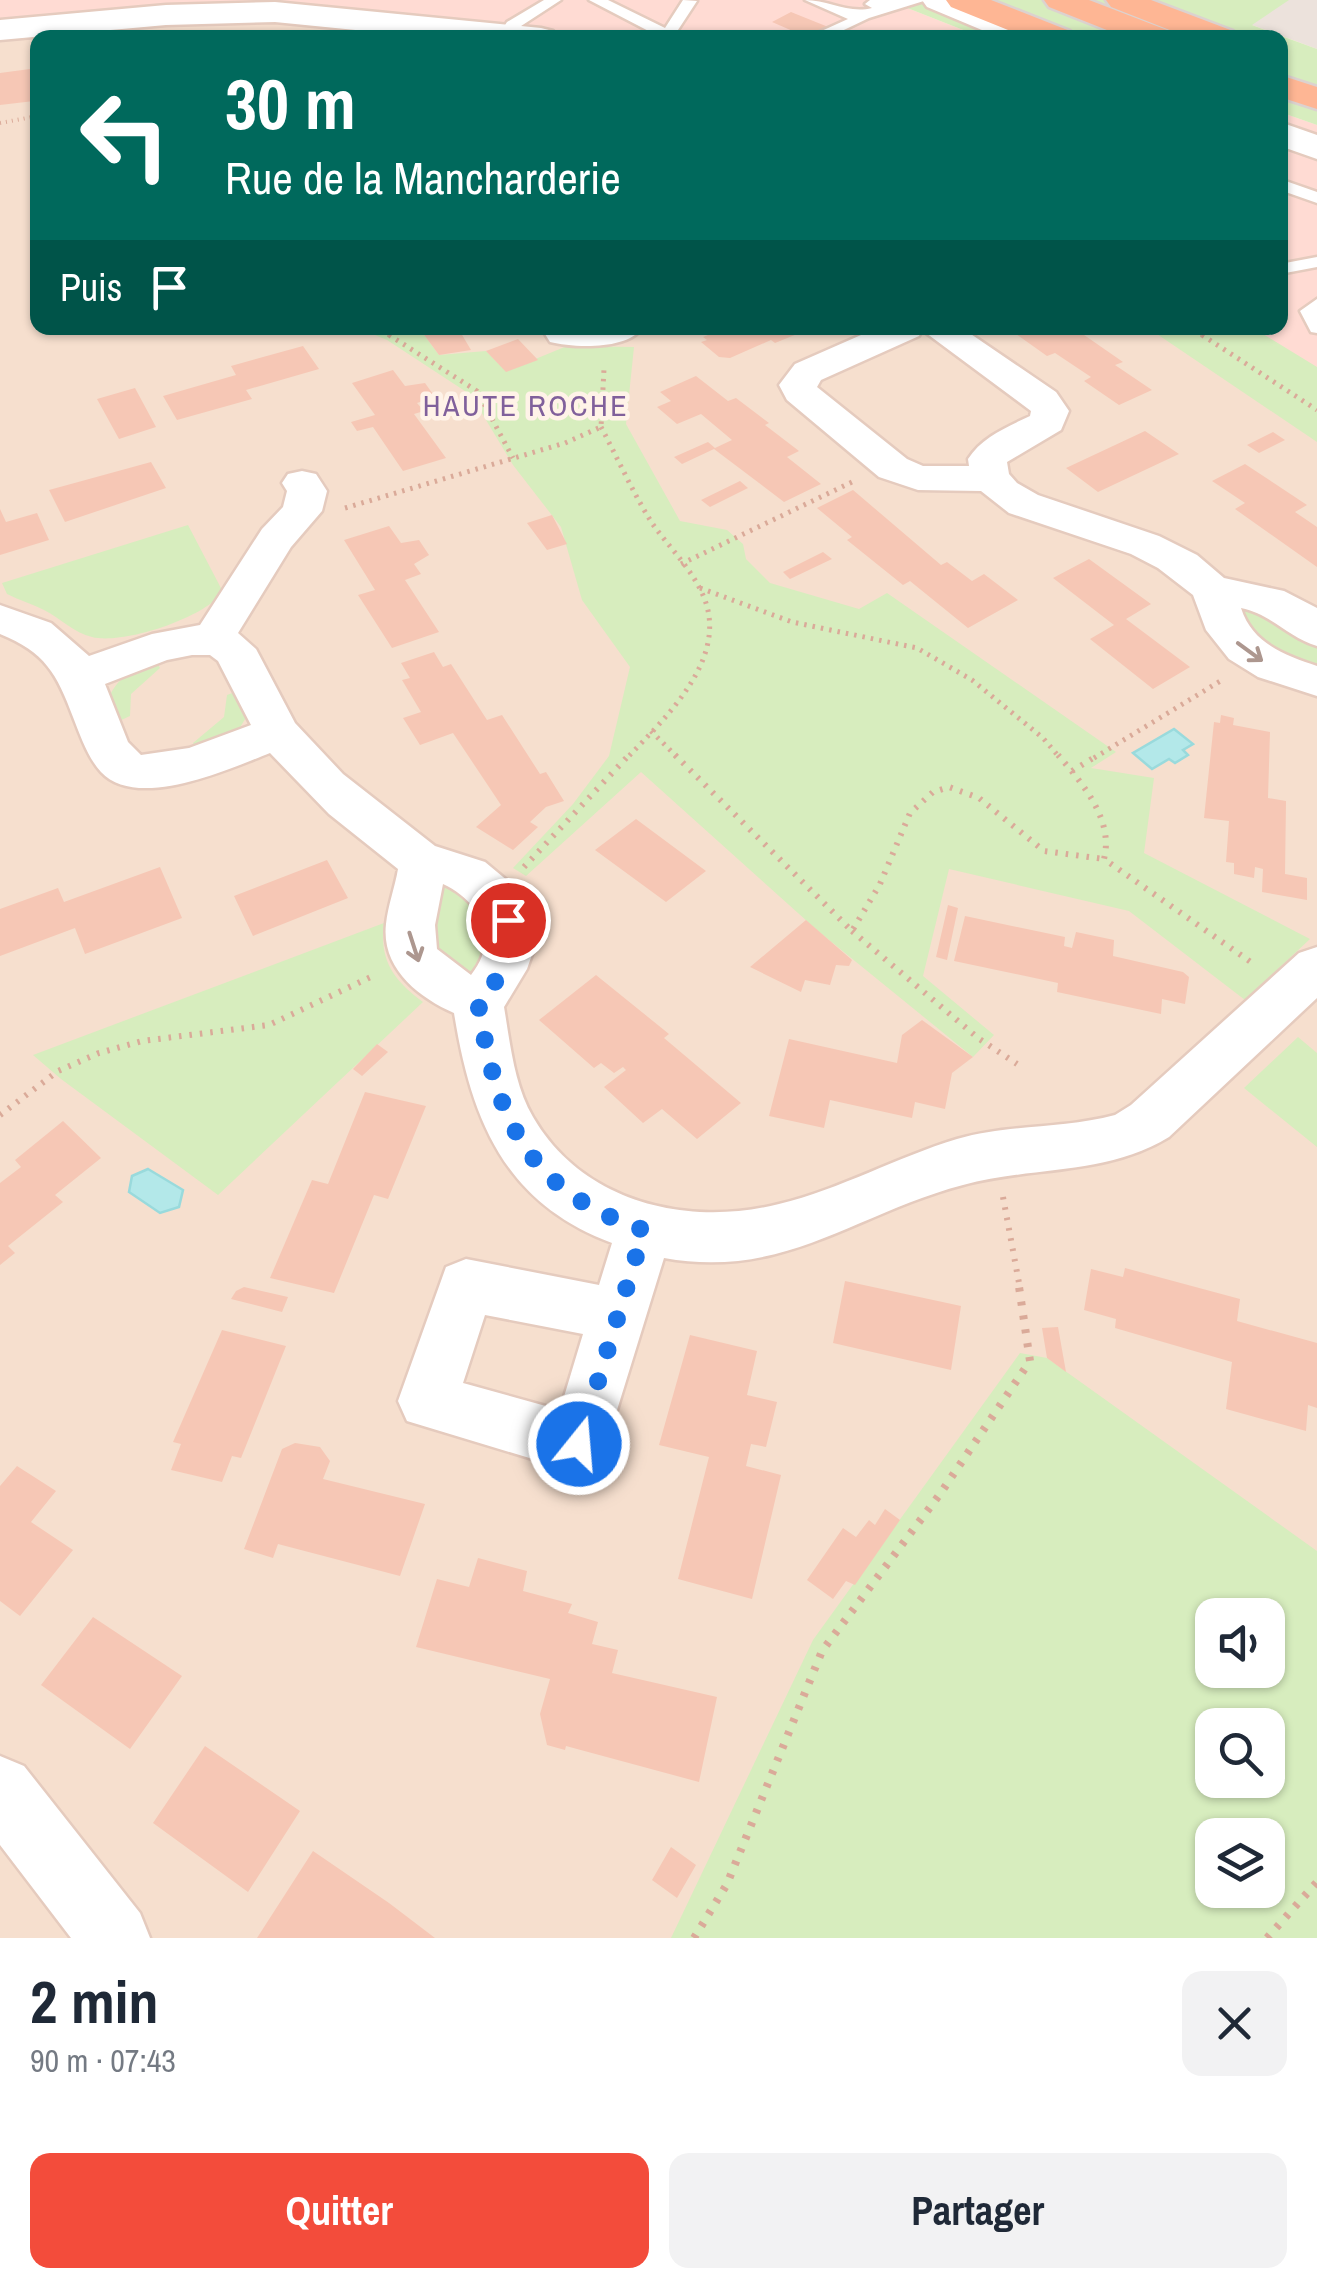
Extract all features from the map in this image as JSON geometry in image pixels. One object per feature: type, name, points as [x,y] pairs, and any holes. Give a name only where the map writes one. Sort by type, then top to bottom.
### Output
[{"type":"highway","points":[[962,0],[1038,30]]},
{"type":"highway","points":[[1060,0],[1137,30]]},
{"type":"highway","points":[[1122,0],[1200,30]]},
{"type":"highway","points":[[1288,63],[1317,74]]},
{"type":"highway","points":[[1288,88],[1317,99]]},
{"type":"highway","points":[[1288,107],[1317,116]]},
{"type":"street","points":[[938,0],[1011,30]]},
{"type":"street","points":[[0,30],[168,8],[248,12],[316,7],[418,28],[462,30]]},
{"type":"street","points":[[1288,136],[1317,148]]},
{"type":"street","points":[[890,335],[808,372],[802,378],[800,392],[893,468],[932,479],[990,479]]},
{"type":"street","points":[[948,335],[1042,400],[1050,410],[1047,422],[994,451],[986,467],[997,488],[1021,504],[1123,536],[1169,557],[1212,591],[1274,602],[1292,610],[1317,630]]},
{"type":"street","points":[[212,640],[276,538],[306,504],[307,492],[302,483]]},
{"type":"street","points":[[1212,591],[1224,626],[1246,652],[1285,672],[1317,681]]},
{"type":"street","points":[[0,619],[19,624],[50,641],[80,677],[118,762],[136,773],[169,770],[277,733]]},
{"type":"street","points":[[80,677],[180,642],[212,640],[240,656],[277,733],[338,796],[422,862],[468,874],[500,902],[508,920],[509,954],[493,987],[478,1002]]},
{"type":"street","points":[[422,862],[410,921],[411,946],[432,976],[478,1002],[500,1103],[530,1158],[581,1203],[644,1230],[680,1237],[752,1235],[959,1162],[995,1153],[1126,1136],[1150,1121],[1317,967]]},
{"type":"street","points":[[619,1316],[644,1230]]},
{"type":"street","points":[[0,1790],[114,1938]]},
{"type":"lane","points":[[508,30],[554,0]]},
{"type":"lane","points":[[596,0],[661,30]]},
{"type":"lane","points":[[675,30],[690,0]]},
{"type":"lane","points":[[812,0],[848,17],[862,18]]},
{"type":"lane","points":[[848,0],[889,7]]},
{"type":"lane","points":[[833,30],[889,7],[920,0]]},
{"type":"lane","points":[[1288,187],[1317,198]]},
{"type":"lane","points":[[1288,267],[1317,262]]},
{"type":"lane","points":[[1317,304],[1309,310],[1317,328]]},
{"type":"path","points":[[0,123],[30,117]]},
{"type":"path","points":[[389,335],[477,391],[513,458]]},
{"type":"path","points":[[519,872],[676,706],[704,658],[710,611],[700,588],[651,521],[602,427],[602,380],[616,335]]},
{"type":"path","points":[[1202,335],[1317,410]]},
{"type":"path","points":[[352,505],[513,458],[602,427]]},
{"type":"path","points":[[682,564],[854,481]]},
{"type":"path","points":[[700,588],[792,622],[917,648],[972,680],[1043,738],[1086,786],[1110,839],[1104,859]]},
{"type":"path","points":[[1072,771],[1229,676]]},
{"type":"path","points":[[651,731],[739,814],[852,931],[978,1038],[1017,1064]]},
{"type":"path","points":[[852,931],[881,882],[913,809],[932,791],[949,786],[971,791],[1037,848],[1075,858],[1104,859],[1258,968]]},
{"type":"path","points":[[0,1116],[58,1070],[99,1052],[142,1041],[269,1026],[366,976],[384,972]]},
{"type":"path","points":[[694,1938],[727,1884],[822,1650],[940,1494],[1030,1361],[1030,1338],[1001,1186]]},
{"type":"path","points":[[1267,1938],[1317,1882]]},
{"type":"shaded area","points":[[0,0],[887,0],[963,30],[464,30],[332,17],[0,30]]},
{"type":"shaded area","points":[[1184,0],[1317,0],[1317,49],[1288,38],[1288,30],[1266,30]]},
{"type":"shaded area","points":[[296,19],[415,30],[96,30]]},
{"type":"shaded area","points":[[30,36],[30,335],[1212,335],[1317,404],[1317,1938],[0,1938],[0,38]]},
{"type":"shaded area","points":[[1288,115],[1317,125],[1317,404],[1212,335],[1288,335]]},
{"type":"green space","points":[[887,0],[1289,0],[1252,25],[1266,30],[963,30]]},
{"type":"green space","points":[[1288,38],[1317,49],[1317,125],[1288,115]]},
{"type":"green space","points":[[375,335],[424,335],[439,355],[486,351],[506,371],[567,346],[634,347],[626,424],[680,521],[727,530],[743,544],[746,559],[770,583],[859,609],[887,593],[1116,752],[1091,768],[1154,778],[1144,853],[1310,939],[1245,1000],[1129,911],[949,869],[923,976],[994,1035],[973,1057],[818,931],[641,772],[526,876],[513,868],[573,804],[609,756],[630,667],[582,600],[561,527],[513,465],[471,395]]},
{"type":"green space","points":[[1158,335],[1264,335],[1317,367],[1317,442]]},
{"type":"green space","points":[[188,525],[223,592],[199,611],[162,627],[123,637],[92,637],[7,594],[2,583]]},
{"type":"green space","points":[[1244,603],[1317,644],[1317,667],[1256,649],[1237,605]]},
{"type":"green space","points":[[157,663],[160,668],[131,694],[130,716],[117,722],[109,697],[113,689],[128,674]]},
{"type":"green space","points":[[240,690],[247,716],[239,729],[197,750],[193,743],[224,717],[227,695]]},
{"type":"green space","points":[[444,886],[459,886],[499,934],[470,982],[433,962],[429,893]]},
{"type":"green space","points":[[384,923],[386,959],[404,986],[423,1002],[218,1195],[33,1055]]},
{"type":"green space","points":[[1298,1037],[1317,1053],[1317,1147],[1244,1088]]},
{"type":"green space","points":[[1020,1353],[1047,1358],[1317,1551],[1317,1938],[671,1938],[813,1640]]},
{"type":"water","points":[[1174,729],[1193,744],[1183,750],[1188,755],[1175,763],[1169,759],[1152,769],[1133,753]]},
{"type":"water","points":[[148,1169],[183,1190],[179,1207],[160,1213],[129,1192],[132,1176]]},
{"type":"building","points":[[791,12],[836,30],[790,30],[772,22]]},
{"type":"building","points":[[30,69],[30,101],[0,105],[0,73]]},
{"type":"building","points":[[424,335],[462,335],[471,350],[439,355]]},
{"type":"building","points":[[795,335],[775,343],[771,340],[730,358],[719,357],[701,342],[707,340],[703,337]]},
{"type":"building","points":[[1017,335],[1084,335],[1123,362],[1115,365],[1152,390],[1119,405],[1084,381],[1091,377],[1055,353],[1047,356]]},
{"type":"building","points":[[518,339],[538,360],[506,372],[486,351]]},
{"type":"building","points":[[303,346],[319,369],[246,390],[252,399],[177,420],[163,396],[236,375],[231,366]]},
{"type":"building","points":[[393,370],[405,386],[425,383],[435,397],[417,403],[424,411],[414,414],[446,458],[403,471],[373,427],[357,431],[351,422],[375,415],[352,383]]},
{"type":"building","points":[[696,376],[728,401],[736,398],[769,423],[765,425],[799,451],[787,457],[821,484],[784,502],[714,449],[682,464],[674,457],[708,442],[715,448],[732,440],[701,414],[677,424],[657,407],[671,401],[660,392]]},
{"type":"building","points":[[135,388],[156,427],[119,439],[97,399]]},
{"type":"building","points":[[1145,431],[1179,454],[1098,492],[1066,468]]},
{"type":"building","points":[[1273,432],[1285,440],[1259,453],[1247,445]]},
{"type":"building","points":[[151,462],[166,488],[65,522],[49,490]]},
{"type":"building","points":[[1245,464],[1307,505],[1295,512],[1317,527],[1317,567],[1235,509],[1245,503],[1212,481]]},
{"type":"building","points":[[740,481],[748,488],[710,507],[701,500]]},
{"type":"building","points":[[853,490],[941,565],[947,562],[972,581],[984,574],[1018,600],[968,628],[910,581],[903,585],[847,540],[852,537],[817,508]]},
{"type":"building","points":[[0,509],[6,522],[37,513],[49,540],[0,555]]},
{"type":"building","points":[[552,515],[567,544],[547,550],[527,523]]},
{"type":"building","points":[[389,526],[401,543],[419,540],[429,555],[414,564],[421,574],[405,580],[439,632],[392,648],[358,595],[375,590],[344,540]]},
{"type":"building","points":[[823,552],[832,559],[790,579],[783,572]]},
{"type":"building","points":[[1089,559],[1151,604],[1126,619],[1190,667],[1153,689],[1090,639],[1114,625],[1053,578]]},
{"type":"building","points":[[434,652],[443,667],[451,664],[487,720],[502,715],[540,774],[546,772],[564,801],[546,807],[530,822],[538,827],[513,850],[476,827],[501,805],[453,733],[420,745],[403,718],[421,712],[402,680],[410,678],[401,663]]},
{"type":"building","points":[[1221,715],[1234,718],[1233,725],[1270,732],[1268,798],[1286,801],[1285,874],[1307,878],[1307,900],[1262,892],[1263,869],[1255,867],[1254,878],[1234,874],[1234,863],[1226,862],[1229,821],[1204,818],[1214,722],[1220,723]]},
{"type":"building","points":[[636,819],[706,871],[666,902],[595,850]]},
{"type":"building","points":[[327,860],[348,898],[253,936],[234,896]]},
{"type":"building","points":[[160,867],[182,918],[85,954],[75,928],[0,956],[0,909],[58,888],[64,902]]},
{"type":"building","points":[[948,905],[958,908],[947,960],[936,957]]},
{"type":"building","points":[[965,916],[1065,937],[1064,946],[1072,948],[1076,932],[1114,940],[1113,956],[1183,972],[1189,977],[1185,1004],[1162,999],[1161,1014],[1057,992],[1058,983],[954,961]]},
{"type":"building","points":[[806,920],[852,960],[849,966],[836,965],[830,985],[805,980],[801,992],[750,967]]},
{"type":"building","points":[[596,975],[669,1034],[664,1038],[741,1103],[697,1139],[662,1109],[643,1123],[604,1087],[626,1070],[623,1067],[614,1073],[601,1063],[594,1068],[539,1020]]},
{"type":"building","points":[[922,1020],[973,1057],[952,1073],[945,1109],[915,1102],[912,1118],[830,1100],[824,1128],[769,1116],[789,1039],[897,1063],[902,1035]]},
{"type":"building","points":[[377,1044],[388,1052],[362,1076],[353,1069]]},
{"type":"building","points":[[365,1092],[426,1106],[388,1199],[374,1195],[334,1293],[270,1278],[312,1180],[328,1184]]},
{"type":"building","points":[[63,1121],[101,1158],[55,1195],[63,1202],[8,1246],[15,1253],[0,1265],[0,1183],[21,1167],[15,1160]]},
{"type":"building","points":[[1125,1268],[1240,1299],[1237,1321],[1317,1343],[1317,1408],[1308,1405],[1306,1431],[1226,1409],[1232,1362],[1115,1328],[1116,1319],[1084,1310],[1091,1269],[1123,1277]]},
{"type":"building","points":[[845,1281],[961,1306],[951,1370],[833,1343]]},
{"type":"building","points":[[244,1287],[288,1297],[282,1312],[231,1299]]},
{"type":"building","points":[[1058,1327],[1066,1372],[1047,1358],[1042,1328]]},
{"type":"building","points":[[222,1330],[286,1346],[241,1458],[232,1456],[222,1482],[171,1470],[181,1444],[173,1442]]},
{"type":"building","points":[[690,1335],[757,1351],[747,1395],[777,1402],[766,1447],[751,1444],[746,1466],[781,1475],[752,1599],[678,1579],[709,1457],[659,1445]]},
{"type":"building","points":[[295,1443],[320,1447],[330,1461],[323,1479],[425,1504],[400,1576],[278,1544],[273,1558],[244,1549],[282,1449]]},
{"type":"building","points":[[17,1466],[56,1491],[31,1522],[73,1550],[20,1616],[0,1601],[0,1486]]},
{"type":"building","points":[[885,1509],[900,1520],[855,1585],[846,1581],[833,1599],[807,1580],[843,1528],[856,1537],[869,1520],[875,1525]]},
{"type":"building","points":[[478,1558],[527,1571],[523,1591],[572,1604],[568,1613],[598,1622],[592,1644],[618,1650],[612,1673],[717,1697],[699,1782],[566,1746],[565,1750],[547,1745],[540,1714],[550,1679],[416,1647],[437,1579],[469,1587]]},
{"type":"building","points":[[93,1617],[182,1676],[130,1749],[41,1685]]},
{"type":"building","points":[[205,1746],[300,1811],[248,1892],[153,1823]]},
{"type":"building","points":[[671,1847],[696,1865],[677,1898],[652,1880]]},
{"type":"building","points":[[313,1851],[389,1903],[435,1938],[257,1938]]},
{"type":"district","name":"HAUTE ROCHE","points":[[526,405]]},
{"type":"route","points":[[508,920],[511,937],[503,971],[478,1002],[500,1103],[530,1158],[554,1182],[581,1203],[644,1230],[579,1444]]}]
